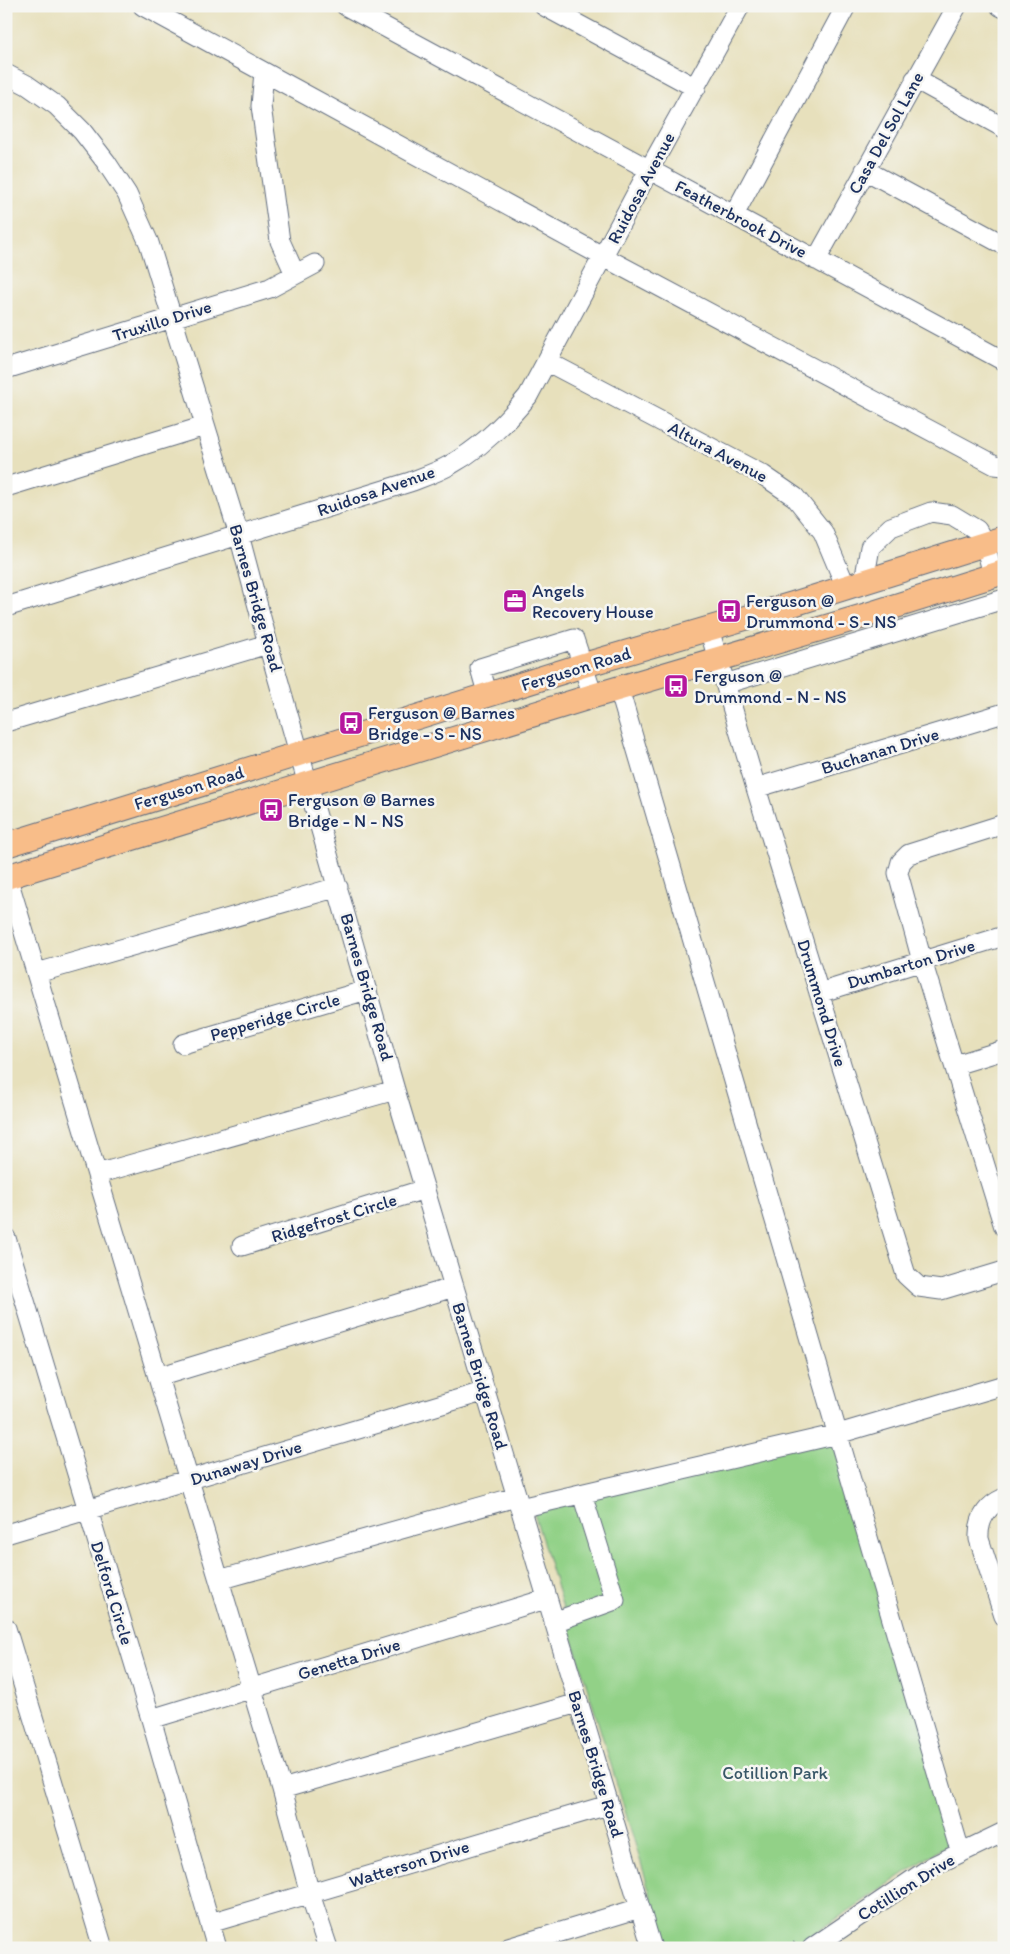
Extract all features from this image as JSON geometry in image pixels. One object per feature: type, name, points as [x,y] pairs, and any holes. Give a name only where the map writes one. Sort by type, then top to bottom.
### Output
[{"type":"main road","name":"Ferguson Road","points":[[6,845],[994,541]]},
{"type":"main road","name":"Ferguson Road","points":[[7,877],[308,783],[998,574]]},
{"type":"street","points":[[143,6],[604,257],[995,465],[1004,466]]},
{"type":"street","name":"Featherbrook Drive","points":[[346,6],[1004,361]]},
{"type":"street","points":[[544,6],[696,88]]},
{"type":"street","name":"Ruidosa Avenue","points":[[6,607],[410,482],[449,466],[508,422],[528,396],[548,362],[649,170],[740,6]]},
{"type":"street","points":[[734,215],[846,6]]},
{"type":"street","name":"Casa Del Sol Lane","points":[[816,260],[956,6]]},
{"type":"street","points":[[1000,6],[1004,8]]},
{"type":"street","points":[[264,72],[261,106],[280,241],[295,274]]},
{"type":"street","name":"Barnes Bridge Road","points":[[6,74],[27,85],[57,106],[82,132],[106,162],[127,194],[149,243],[239,535],[268,644],[395,1090],[652,1948]]},
{"type":"street","points":[[915,79],[1004,128]]},
{"type":"street","points":[[865,170],[1004,245]]},
{"type":"street","name":"Truxillo Drive","points":[[6,369],[270,288],[315,264]]},
{"type":"street","name":"Altura Avenue","points":[[548,362],[763,474],[795,497],[824,532],[855,584]]},
{"type":"street","points":[[6,487],[205,426]]},
{"type":"street","points":[[855,584],[870,547],[891,527],[931,512],[952,515],[994,541],[998,574]]},
{"type":"street","points":[[725,684],[1004,599]]},
{"type":"street","name":"Drummond Drive","points":[[709,629],[906,1275],[920,1287],[941,1290],[1004,1271]]},
{"type":"street","points":[[6,722],[268,644]]},
{"type":"street","points":[[584,666],[593,696]]},
{"type":"street","points":[[619,689],[962,1852]]},
{"type":"street","name":"Buchanan Drive","points":[[756,788],[1004,713]]},
{"type":"street","points":[[1004,824],[909,854],[901,862],[898,873],[922,961],[1004,1227]]},
{"type":"street","points":[[7,877],[282,1789],[310,1894],[328,1948]]},
{"type":"street","points":[[37,973],[338,886]]},
{"type":"street","name":"Dumbarton Drive","points":[[819,993],[1004,936]]},
{"type":"street","name":"Pepperidge Circle","points":[[183,1044],[367,990]]},
{"type":"street","points":[[955,1065],[1004,1050]]},
{"type":"street","points":[[97,1174],[395,1090]]},
{"type":"street","name":"Ridgefrost Circle","points":[[242,1246],[425,1189]]},
{"type":"street","name":"Delford Circle","points":[[6,1238],[151,1720],[217,1948]]},
{"type":"street","points":[[158,1377],[454,1286]]},
{"type":"street","points":[[219,1580],[518,1502],[582,1494],[838,1434],[1004,1385]]},
{"type":"street","name":"Dunaway Drive","points":[[6,1534],[486,1391]]},
{"type":"street","points":[[554,1622],[615,1600],[582,1494]]},
{"type":"street","points":[[1004,1498],[988,1508],[981,1518],[978,1528],[979,1539],[1004,1616]]},
{"type":"street","name":"Genetta Drive","points":[[151,1720],[546,1599]]},
{"type":"street","points":[[8,1639],[103,1948]]},
{"type":"street","points":[[282,1789],[578,1703]]},
{"type":"street","name":"Watterson Drive","points":[[210,1923],[608,1805]]},
{"type":"street","name":"Cotillion Drive","points":[[812,1948],[933,1866],[1004,1832]]},
{"type":"street","points":[[508,1948],[640,1908]]},
{"type":"green space","name":"Cotillion Park","points":[[829,1430],[957,1838],[823,1928],[789,1948],[667,1948],[534,1513]]},
{"type":"place","name":"Angels Recovery House","points":[[515,601]]},
{"type":"place","name":"Ferguson @ Drummond - S - NS","points":[[729,611]]},
{"type":"place","name":"Ferguson @ Drummond - N - NS","points":[[676,686]]},
{"type":"place","name":"Ferguson @ Barnes Bridge - S - NS","points":[[351,723]]},
{"type":"place","name":"Ferguson @ Barnes Bridge - N - NS","points":[[271,810]]}]
